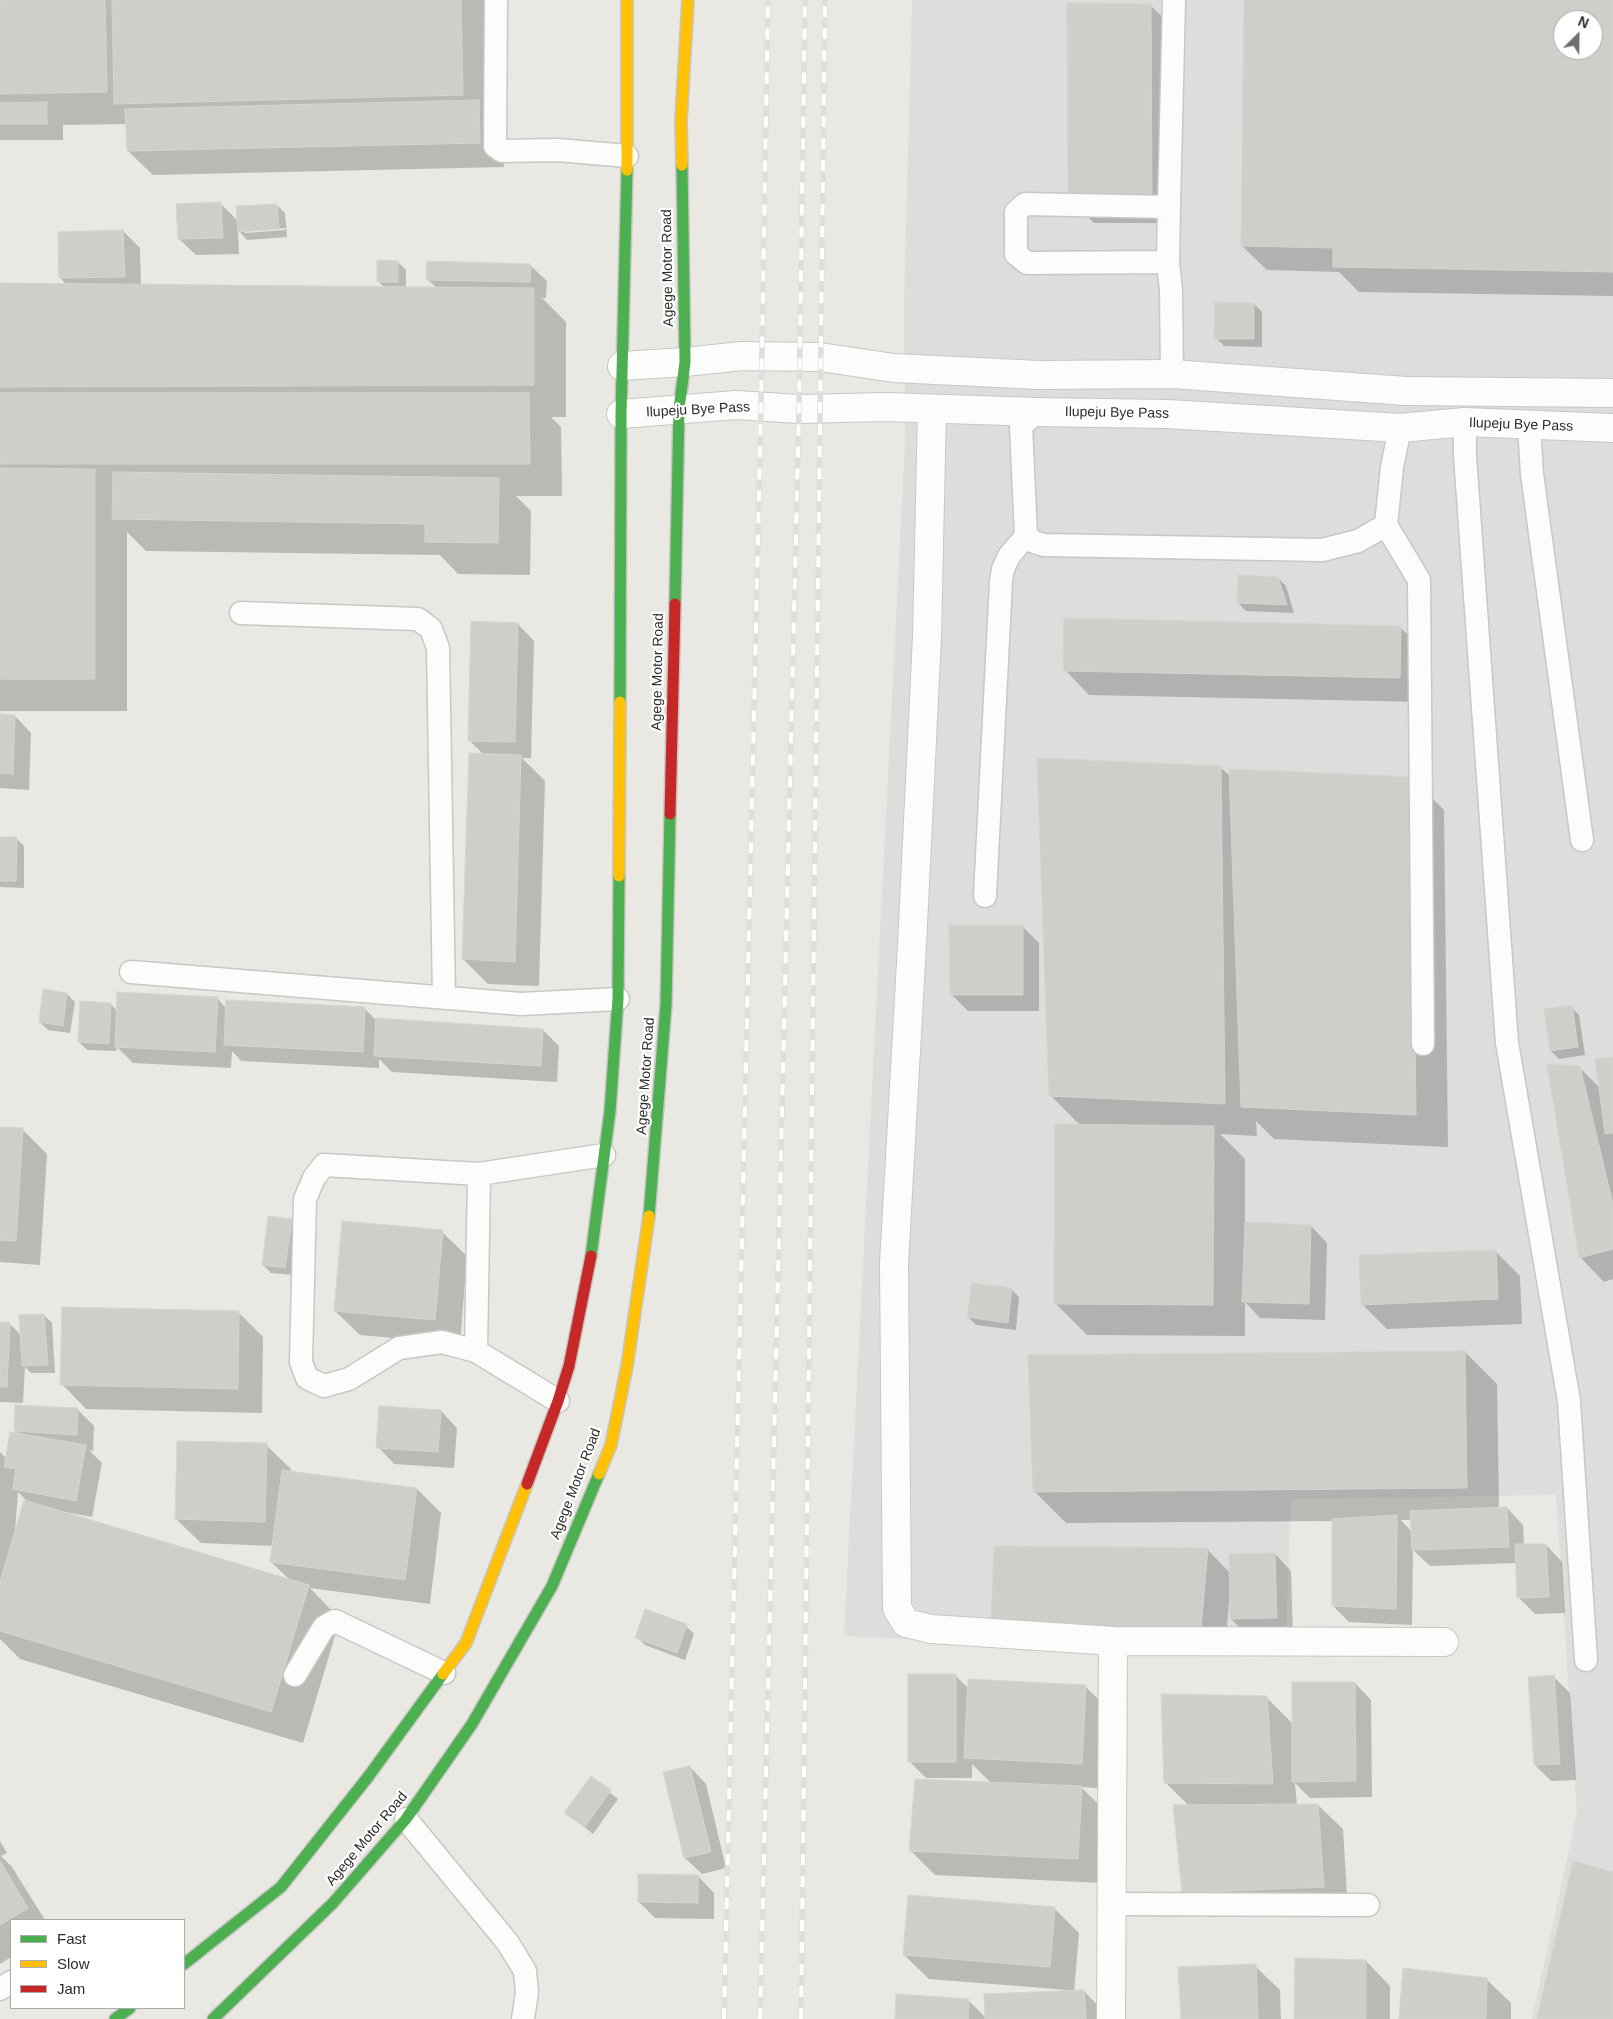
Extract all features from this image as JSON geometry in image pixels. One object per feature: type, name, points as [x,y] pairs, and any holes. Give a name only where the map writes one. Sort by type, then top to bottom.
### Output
[{"type":"highway","points":[[185,1963],[281,1887],[368,1777],[466,1643],[558,1402],[569,1366],[590,1262],[610,1111],[618,999],[621,414],[627,156],[627,0]]},
{"type":"highway","name":"Agege Motor Road","points":[[213,2019],[223,2012],[333,1903],[406,1820],[472,1724],[552,1586],[610,1445],[627,1366],[651,1204],[666,1005],[679,409],[685,362],[681,120],[688,0]]},
{"type":"highway","points":[[116,2019],[129,2009]]},
{"type":"street","points":[[622,366],[742,356],[820,357],[894,368],[1000,374],[1172,374],[1406,391],[1613,393]]},
{"type":"street","name":"Ilupeju Bye Pass","points":[[621,414],[736,405],[799,409],[886,407],[1167,414],[1400,428],[1465,422],[1613,428]]},
{"type":"street","points":[[932,409],[926,657],[894,1264],[897,1608],[906,1623],[932,1629],[1112,1641],[1444,1642]]},
{"type":"street","points":[[1111,2019],[1112,1641]]},
{"type":"lane","points":[[496,0],[495,146],[502,151],[558,150],[627,156]]},
{"type":"lane","points":[[1172,374],[1171,290],[1168,262],[1174,0]]},
{"type":"lane","points":[[1168,262],[1027,263],[1016,254],[1016,212],[1025,204],[1169,207]]},
{"type":"lane","points":[[985,896],[1001,581],[1003,569],[1009,556],[1026,536],[1020,426],[1037,412]]},
{"type":"lane","points":[[1465,422],[1465,466],[1507,1043],[1569,1401],[1586,1660]]},
{"type":"lane","points":[[1529,426],[1532,474],[1582,840]]},
{"type":"lane","points":[[1400,428],[1392,467],[1386,525],[1419,580],[1423,1044]]},
{"type":"lane","points":[[1026,536],[1034,542],[1044,545],[1322,550],[1358,541],[1386,525]]},
{"type":"lane","points":[[241,613],[418,619],[431,628],[438,648],[444,998]]},
{"type":"lane","points":[[131,972],[521,1004],[618,999]]},
{"type":"lane","points":[[558,1402],[476,1351],[442,1342],[399,1348],[349,1379],[324,1386],[307,1378],[301,1362],[305,1199],[314,1178],[324,1165],[479,1174],[604,1155]]},
{"type":"lane","points":[[476,1351],[479,1174]]},
{"type":"lane","points":[[295,1675],[324,1627],[335,1621],[444,1674]]},
{"type":"lane","points":[[406,1820],[508,1943],[525,1971],[527,1992],[523,2019]]},
{"type":"lane","points":[[1112,1904],[1368,1905]]},
{"type":"shaded area","points":[[912,0],[1613,0],[1613,2019],[1532,2019],[1577,1813],[1556,1495],[1291,1499],[1285,1657],[844,1636],[905,443],[904,305]]},
{"type":"building","points":[[0,0],[105,0],[107,92],[0,94]]},
{"type":"building","points":[[112,0],[461,0],[463,95],[114,104]]},
{"type":"building","points":[[1244,0],[1613,0],[1613,272],[1333,267],[1333,248],[1241,246]]},
{"type":"building","points":[[1067,3],[1151,4],[1152,199],[1068,199]]},
{"type":"building","points":[[479,100],[480,143],[127,151],[125,109]]},
{"type":"building","points":[[47,102],[47,124],[0,124],[0,103]]},
{"type":"building","points":[[221,202],[223,238],[178,239],[176,204]]},
{"type":"building","points":[[277,204],[279,229],[238,232],[236,206]]},
{"type":"building","points":[[123,230],[125,277],[59,278],[58,232]]},
{"type":"building","points":[[377,260],[398,261],[398,282],[377,282]]},
{"type":"building","points":[[427,261],[531,264],[530,282],[426,280]]},
{"type":"building","points":[[0,283],[534,288],[534,385],[0,387]]},
{"type":"building","points":[[1215,302],[1254,303],[1254,339],[1214,339]]},
{"type":"building","points":[[0,393],[529,393],[530,464],[0,464]]},
{"type":"building","points":[[0,468],[95,469],[95,679],[0,679]]},
{"type":"building","points":[[113,472],[499,478],[498,543],[425,542],[425,524],[112,519]]},
{"type":"building","points":[[1238,575],[1278,577],[1287,605],[1237,603]]},
{"type":"building","points":[[1064,618],[1401,626],[1400,678],[1063,671]]},
{"type":"building","points":[[471,621],[518,623],[515,742],[468,741]]},
{"type":"building","points":[[0,714],[15,715],[13,774],[0,773]]},
{"type":"building","points":[[469,753],[521,755],[515,962],[462,959]]},
{"type":"building","points":[[1037,758],[1221,766],[1225,1104],[1049,1096]]},
{"type":"building","points":[[1229,769],[1412,777],[1416,1115],[1241,1107]]},
{"type":"building","points":[[0,837],[17,837],[16,881],[0,881]]},
{"type":"building","points":[[949,925],[1023,925],[1023,995],[950,995]]},
{"type":"building","points":[[43,989],[67,993],[63,1026],[39,1022]]},
{"type":"building","points":[[117,992],[218,997],[215,1052],[115,1047]]},
{"type":"building","points":[[226,1000],[365,1007],[363,1052],[224,1045]]},
{"type":"building","points":[[80,1001],[111,1003],[109,1044],[78,1042]]},
{"type":"building","points":[[1572,1005],[1578,1047],[1550,1051],[1544,1009]]},
{"type":"building","points":[[376,1018],[543,1029],[541,1066],[374,1056]]},
{"type":"building","points":[[1613,1057],[1613,1133],[1605,1134],[1595,1059]]},
{"type":"building","points":[[1547,1064],[1580,1066],[1613,1204],[1613,1249],[1579,1258]]},
{"type":"building","points":[[1055,1124],[1214,1126],[1213,1305],[1054,1304]]},
{"type":"building","points":[[0,1127],[23,1128],[16,1241],[0,1240]]},
{"type":"building","points":[[268,1216],[292,1219],[285,1268],[262,1265]]},
{"type":"building","points":[[342,1221],[443,1230],[435,1320],[334,1311]]},
{"type":"building","points":[[1245,1222],[1311,1225],[1309,1304],[1242,1302]]},
{"type":"building","points":[[1496,1250],[1498,1299],[1361,1305],[1359,1255]]},
{"type":"building","points":[[972,1283],[1012,1288],[1008,1323],[967,1317]]},
{"type":"building","points":[[62,1307],[239,1311],[238,1389],[60,1385]]},
{"type":"building","points":[[44,1314],[48,1365],[22,1366],[19,1315]]},
{"type":"building","points":[[0,1322],[10,1322],[7,1387],[0,1387]]},
{"type":"building","points":[[1465,1351],[1467,1488],[1033,1492],[1028,1355]]},
{"type":"building","points":[[15,1405],[78,1408],[77,1435],[14,1431]]},
{"type":"building","points":[[379,1406],[441,1410],[438,1452],[376,1448]]},
{"type":"building","points":[[10,1432],[86,1445],[76,1501],[13,1489],[16,1469],[4,1467]]},
{"type":"building","points":[[177,1441],[267,1443],[265,1522],[175,1519]]},
{"type":"building","points":[[282,1470],[417,1488],[405,1580],[270,1562]]},
{"type":"building","points":[[24,1500],[309,1585],[271,1712],[0,1631],[0,1582]]},
{"type":"building","points":[[1507,1507],[1509,1547],[1412,1550],[1410,1511]]},
{"type":"building","points":[[1397,1515],[1396,1609],[1332,1606],[1332,1519]]},
{"type":"building","points":[[1515,1544],[1546,1544],[1549,1597],[1517,1598]]},
{"type":"building","points":[[994,1546],[1208,1548],[1201,1630],[991,1626]]},
{"type":"building","points":[[1275,1553],[1277,1618],[1230,1619],[1229,1554]]},
{"type":"building","points":[[645,1609],[687,1624],[677,1653],[635,1638]]},
{"type":"building","points":[[908,1674],[956,1674],[956,1762],[908,1762]]},
{"type":"building","points":[[1554,1675],[1560,1764],[1534,1765],[1528,1677]]},
{"type":"building","points":[[968,1679],[1086,1685],[1082,1764],[964,1758]]},
{"type":"building","points":[[1292,1682],[1355,1682],[1356,1781],[1292,1782]]},
{"type":"building","points":[[1161,1694],[1267,1696],[1273,1784],[1164,1783]]},
{"type":"building","points":[[690,1766],[711,1852],[684,1858],[663,1772]]},
{"type":"building","points":[[591,1776],[611,1790],[585,1827],[564,1813]]},
{"type":"building","points":[[915,1779],[1082,1786],[1078,1859],[909,1851]]},
{"type":"building","points":[[1318,1804],[1324,1887],[1182,1893],[1173,1805]]},
{"type":"building","points":[[0,1861],[28,1908],[0,1925]]},
{"type":"building","points":[[1573,1861],[1613,1872],[1613,2019],[1537,2019]]},
{"type":"building","points":[[638,1874],[698,1875],[698,1903],[638,1902]]},
{"type":"building","points":[[908,1895],[1055,1907],[1050,1967],[903,1955]]},
{"type":"building","points":[[1295,1958],[1366,1960],[1366,2019],[1294,2019]]},
{"type":"building","points":[[1256,1964],[1258,2019],[1181,2019],[1178,1967]]},
{"type":"building","points":[[1403,1968],[1487,1978],[1486,2019],[1399,2019]]},
{"type":"building","points":[[1084,1990],[1086,2019],[985,2019],[984,1994]]},
{"type":"building","points":[[896,1994],[969,1999],[968,2019],[895,2019]]},
{"type":"railway","points":[[724,2019],[761,407],[768,0]]},
{"type":"railway","points":[[760,2019],[799,409],[805,0]]},
{"type":"railway","points":[[801,2019],[825,0]]},
{"type":"traffic: fast","points":[[675,604],[679,409],[685,362],[682,165]]},
{"type":"traffic: fast","points":[[620,702],[621,414],[627,170]]},
{"type":"traffic: fast","points":[[649,1216],[666,1005],[670,814]]},
{"type":"traffic: fast","points":[[591,1256],[610,1111],[618,999],[619,876]]},
{"type":"traffic: fast","points":[[213,2019],[333,1903],[406,1819],[472,1724],[552,1586],[599,1474]]},
{"type":"traffic: fast","points":[[185,1963],[281,1887],[368,1777],[443,1674]]},
{"type":"traffic: fast","points":[[115,2019],[129,2009]]},
{"type":"traffic: slow","points":[[627,0],[627,170]]},
{"type":"traffic: slow","points":[[682,165],[681,120],[688,0]]},
{"type":"traffic: slow","points":[[619,876],[620,702]]},
{"type":"traffic: slow","points":[[599,1474],[611,1445],[627,1366],[649,1216]]},
{"type":"traffic: slow","points":[[443,1674],[466,1643],[527,1484]]},
{"type":"traffic: jam","points":[[670,814],[675,604]]},
{"type":"traffic: jam","points":[[527,1484],[569,1366],[591,1256]]}]
